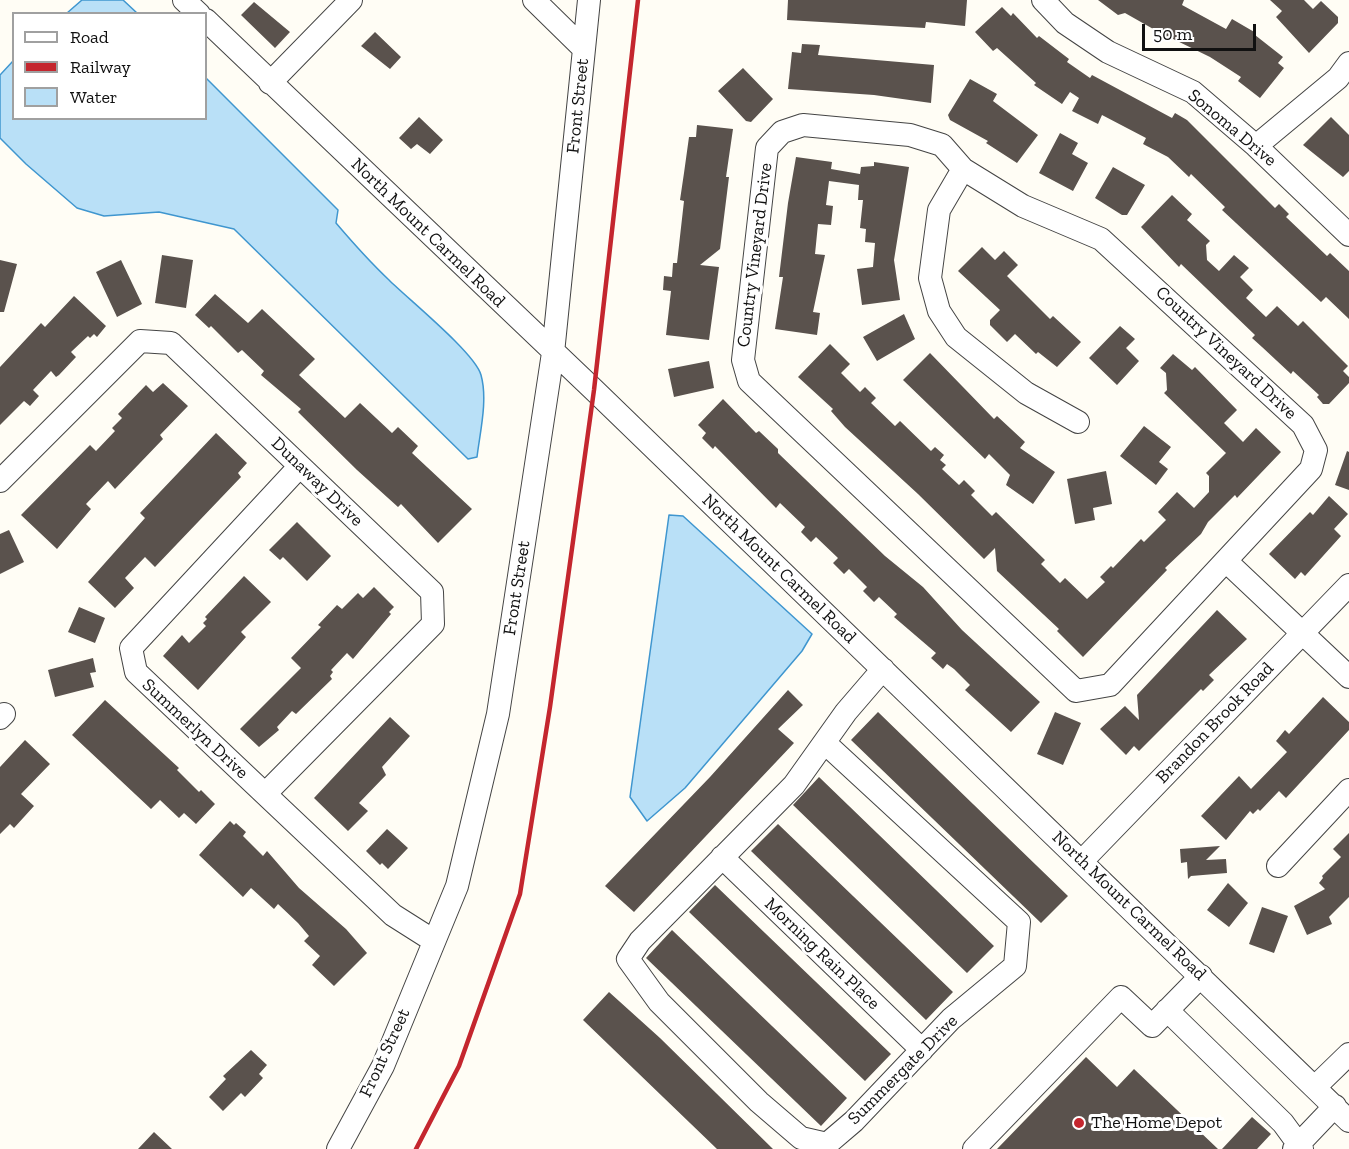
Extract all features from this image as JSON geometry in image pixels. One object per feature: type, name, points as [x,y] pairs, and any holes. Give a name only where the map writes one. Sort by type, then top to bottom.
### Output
[{"type":"street","points":[[184,0],[196,12]]},
{"type":"street","points":[[270,83],[351,0]]},
{"type":"street","points":[[534,0],[584,49]]},
{"type":"street","name":"Front Street","points":[[338,1149],[383,1066],[456,886],[498,714],[553,353],[589,0]]},
{"type":"street","name":"Sonoma Drive","points":[[1043,0],[1065,23],[1108,52],[1193,92],[1256,146],[1349,234]]},
{"type":"street","name":"North Mount Carmel Road","points":[[207,21],[1342,1113]]},
{"type":"street","points":[[1256,146],[1338,78],[1349,63]]},
{"type":"street","name":"Country Vineyard Drive","points":[[803,126],[910,135],[942,145],[963,169],[1023,206],[1101,239],[1303,425],[1316,450],[1311,469],[1227,562],[1110,685],[1076,691],[749,381],[743,360],[767,148],[782,132],[803,126]]},
{"type":"street","points":[[963,169],[939,210],[930,278],[939,311],[956,337],[1026,393],[1078,422]]},
{"type":"street","name":"Dunaway Drive","points":[[0,481],[140,342],[171,343],[432,592],[433,624],[265,794]]},
{"type":"street","name":"Summerlyn Drive","points":[[300,466],[131,648],[135,672],[393,915],[434,942]]},
{"type":"street","points":[[1227,562],[1349,678]]},
{"type":"street","name":"Brandon Brook Road","points":[[1082,861],[1349,585]]},
{"type":"street","name":"Summergate Drive","points":[[825,743],[1019,922],[1015,966],[951,1019],[854,1121],[827,1144],[801,1138],[759,1102],[659,1002],[628,959],[640,941],[794,785],[846,712],[883,669]]},
{"type":"street","points":[[1278,866],[1349,789]]},
{"type":"street","name":"Morning Rain Place","points":[[722,857],[922,1050]]},
{"type":"street","points":[[974,1149],[1121,997],[1152,1026],[1201,976]]},
{"type":"street","points":[[1167,1011],[1283,1123],[1298,1148],[1342,1113]]},
{"type":"street","points":[[1315,1087],[1349,1054]]},
{"type":"water","points":[[82,0],[123,0],[136,12],[68,12]]},
{"type":"water","points":[[12,62],[12,120],[207,120],[207,79],[338,210],[336,223],[368,259],[440,326],[476,365],[481,375],[484,395],[477,457],[468,459],[234,229],[159,212],[104,216],[77,208],[0,138],[0,75]]},
{"type":"water","points":[[669,515],[683,516],[812,634],[802,651],[685,788],[647,821],[630,797]]},
{"type":"building","points":[[788,0],[967,0],[965,26],[926,22],[925,28],[787,20]]},
{"type":"building","points":[[1098,0],[1184,0],[1182,5],[1226,29],[1232,19],[1256,33],[1255,35],[1283,57],[1278,63],[1284,68],[1260,98],[1238,81],[1241,77],[1210,57],[1167,36],[1166,39],[1153,33],[1155,30],[1125,13],[1118,15]]},
{"type":"building","points":[[1270,0],[1304,0],[1313,9],[1321,1],[1338,17],[1338,23],[1309,53],[1276,17],[1282,11]]},
{"type":"building","points":[[254,2],[290,32],[275,48],[241,15]]},
{"type":"building","points":[[1002,7],[1011,16],[1013,13],[1037,38],[1039,36],[1069,59],[1067,62],[1090,78],[1092,75],[1172,118],[1175,113],[1187,120],[1275,208],[1279,204],[1289,214],[1286,217],[1327,256],[1330,253],[1349,271],[1349,319],[1326,297],[1321,302],[1222,210],[1225,207],[1191,174],[1189,177],[1168,157],[1143,144],[1146,138],[1102,115],[1098,124],[1072,111],[1079,98],[1070,92],[1062,104],[1034,85],[1036,83],[997,48],[993,51],[975,32]]},
{"type":"building","points":[[375,32],[401,57],[390,69],[361,46]]},
{"type":"building","points":[[802,44],[820,45],[818,55],[934,65],[931,103],[874,95],[788,89],[792,52],[801,53]]},
{"type":"building","points":[[743,68],[773,99],[751,122],[746,121],[718,91]]},
{"type":"building","points":[[970,79],[997,94],[993,101],[1038,135],[1017,163],[986,143],[988,141],[950,120],[948,115]]},
{"type":"building","points":[[419,117],[443,140],[430,154],[417,144],[411,149],[399,138]]},
{"type":"building","points":[[1331,117],[1349,135],[1349,171],[1343,177],[1303,145]]},
{"type":"building","points":[[697,125],[733,129],[720,249],[700,265],[719,267],[709,340],[666,335],[671,291],[663,290],[664,276],[672,277],[673,263],[677,263],[684,201],[680,200],[689,137],[696,137]]},
{"type":"building","points":[[1060,133],[1078,143],[1072,154],[1088,163],[1073,191],[1039,173]]},
{"type":"building","points":[[796,157],[832,162],[831,169],[860,174],[861,167],[874,166],[874,162],[909,167],[894,260],[900,300],[862,305],[857,269],[873,267],[875,243],[865,242],[866,229],[860,228],[863,200],[858,200],[859,185],[829,181],[826,205],[833,206],[831,225],[818,224],[815,254],[825,255],[813,312],[820,313],[817,335],[775,329],[783,277],[779,277],[788,203]]},
{"type":"building","points":[[1113,167],[1145,185],[1127,215],[1122,215],[1095,198]]},
{"type":"building","points":[[1172,195],[1192,214],[1187,220],[1210,241],[1206,245],[1207,260],[1219,271],[1234,255],[1249,268],[1240,277],[1253,290],[1246,298],[1266,317],[1277,306],[1298,326],[1303,321],[1348,366],[1343,371],[1349,377],[1349,383],[1329,404],[1323,404],[1317,397],[1319,395],[1293,371],[1291,374],[1252,338],[1255,335],[1181,264],[1179,267],[1141,227]]},
{"type":"building","points":[[982,247],[995,260],[1004,251],[1018,265],[1007,276],[1050,319],[1053,316],[1081,342],[1057,367],[1038,352],[1036,354],[1015,334],[1007,342],[990,325],[990,320],[1000,310],[958,271]]},
{"type":"building","points":[[162,255],[193,260],[186,308],[155,303]]},
{"type":"building","points":[[0,260],[17,264],[4,312],[0,312]]},
{"type":"building","points":[[121,260],[142,304],[117,317],[96,272]]},
{"type":"building","points":[[215,294],[248,323],[262,309],[315,359],[299,375],[345,418],[360,403],[392,433],[398,427],[418,446],[412,453],[472,509],[438,543],[401,504],[398,507],[298,412],[301,409],[261,375],[264,371],[242,350],[238,353],[211,326],[209,328],[195,315]]},
{"type":"building","points":[[74,296],[106,326],[97,337],[94,334],[90,338],[88,336],[71,352],[76,357],[59,375],[56,377],[51,371],[33,390],[39,396],[30,406],[24,401],[0,425],[0,367],[41,323],[45,327]]},
{"type":"building","points":[[904,314],[915,339],[877,361],[863,337]]},
{"type":"building","points":[[1120,326],[1135,339],[1126,348],[1139,361],[1117,385],[1089,358]]},
{"type":"building","points":[[830,344],[850,364],[841,373],[860,392],[865,387],[876,398],[871,403],[895,426],[900,421],[931,451],[935,447],[944,455],[940,460],[946,465],[942,469],[959,485],[964,480],[975,491],[971,495],[992,516],[996,512],[1045,560],[1041,564],[1060,583],[1065,578],[1087,599],[1105,582],[1100,577],[1111,566],[1113,568],[1141,539],[1144,542],[1166,520],[1158,512],[1177,492],[1194,508],[1209,492],[1209,476],[1206,473],[1226,453],[1164,393],[1167,390],[1166,373],[1160,368],[1173,354],[1192,370],[1195,367],[1237,410],[1224,423],[1243,442],[1256,428],[1281,452],[1237,498],[1235,495],[1208,522],[1201,534],[1165,568],[1167,570],[1083,657],[1057,631],[1059,629],[997,571],[995,548],[984,559],[845,427],[831,411],[833,409],[798,377]]},
{"type":"building","points":[[930,353],[994,419],[997,416],[1025,442],[1020,448],[1055,472],[1033,504],[1006,485],[1010,475],[989,454],[985,459],[903,380]]},
{"type":"building","points":[[709,361],[714,388],[674,397],[668,369]]},
{"type":"building","points":[[163,383],[188,406],[160,435],[163,439],[115,489],[108,481],[86,504],[91,509],[57,549],[21,515],[90,445],[96,451],[115,431],[112,428],[122,418],[118,414],[146,385],[153,392]]},
{"type":"building","points":[[723,399],[756,433],[759,431],[778,449],[778,453],[885,556],[923,587],[962,630],[1040,702],[1011,732],[965,690],[970,685],[954,669],[947,664],[943,669],[931,658],[936,653],[894,617],[897,614],[879,597],[874,602],[863,591],[867,587],[849,569],[844,574],[833,563],[838,558],[816,537],[811,542],[801,532],[805,527],[780,503],[776,508],[715,446],[713,449],[702,438],[706,433],[698,425]]},
{"type":"building","points":[[1144,426],[1171,447],[1159,462],[1168,469],[1156,485],[1120,456]]},
{"type":"building","points":[[216,433],[247,463],[238,473],[241,477],[155,567],[145,557],[125,578],[134,588],[115,608],[88,582],[145,518],[140,513]]},
{"type":"building","points":[[1347,451],[1349,452],[1349,490],[1335,485]]},
{"type":"building","points":[[1106,471],[1112,504],[1093,508],[1095,520],[1075,524],[1067,479]]},
{"type":"building","points":[[1329,496],[1348,514],[1334,529],[1341,536],[1305,576],[1301,572],[1295,579],[1269,554],[1310,512],[1313,515]]},
{"type":"building","points":[[297,522],[331,556],[307,581],[283,557],[280,560],[269,550]]},
{"type":"building","points":[[9,530],[24,562],[0,574],[0,534]]},
{"type":"building","points":[[244,576],[271,602],[241,632],[246,637],[198,690],[163,656],[182,635],[189,643],[206,626],[203,623],[207,619],[205,617]]},
{"type":"building","points":[[374,587],[394,607],[389,612],[391,614],[353,659],[347,653],[331,670],[332,679],[296,714],[292,711],[277,727],[279,730],[259,747],[240,729],[301,668],[291,658],[321,627],[318,625],[337,605],[342,609],[358,593],[363,598]]},
{"type":"building","points":[[79,607],[105,618],[95,643],[68,632]]},
{"type":"building","points":[[1217,610],[1247,639],[1209,675],[1214,680],[1203,691],[1201,689],[1139,751],[1134,746],[1126,755],[1100,729],[1125,706],[1139,720],[1137,695]]},
{"type":"building","points":[[93,658],[96,672],[90,673],[94,687],[55,697],[48,670]]},
{"type":"building","points":[[788,690],[803,705],[778,729],[794,743],[634,912],[605,886],[710,777]]},
{"type":"building","points":[[1323,697],[1349,722],[1349,730],[1286,798],[1279,791],[1260,811],[1258,809],[1253,814],[1250,811],[1226,840],[1201,816],[1239,776],[1251,789],[1287,752],[1276,741],[1285,730],[1289,734]]},
{"type":"building","points":[[105,700],[179,768],[177,770],[199,792],[201,790],[215,804],[196,824],[184,813],[179,818],[160,800],[151,809],[72,735]]},
{"type":"building","points":[[878,712],[1068,896],[1041,923],[851,740]]},
{"type":"building","points":[[1055,712],[1081,723],[1063,765],[1037,754]]},
{"type":"building","points":[[390,717],[410,736],[382,767],[386,775],[359,803],[368,811],[348,831],[314,798]]},
{"type":"building","points":[[25,740],[50,764],[21,794],[34,806],[14,828],[10,824],[0,834],[0,767]]},
{"type":"building","points":[[819,777],[994,946],[967,973],[793,805]]},
{"type":"building","points":[[230,821],[246,832],[243,836],[263,856],[267,851],[299,888],[346,929],[367,953],[334,986],[312,965],[320,956],[304,941],[309,936],[298,923],[278,904],[274,909],[251,888],[243,897],[199,855]]},
{"type":"building","points":[[778,824],[953,992],[926,1020],[751,851]]},
{"type":"building","points":[[387,829],[408,848],[388,869],[382,863],[380,865],[366,851]]},
{"type":"building","points":[[1349,833],[1349,897],[1329,917],[1332,924],[1307,935],[1294,906],[1325,889],[1319,883],[1322,876],[1341,857],[1333,849]]},
{"type":"building","points":[[1220,846],[1206,860],[1226,859],[1227,873],[1191,876],[1188,879],[1187,862],[1181,863],[1180,849]]},
{"type":"building","points":[[1228,883],[1248,903],[1229,927],[1207,910]]},
{"type":"building","points":[[715,885],[891,1054],[865,1081],[689,912]]},
{"type":"building","points":[[1262,907],[1288,916],[1274,953],[1249,944]]},
{"type":"building","points":[[672,930],[847,1098],[821,1126],[646,958]]},
{"type":"building","points":[[609,992],[660,1038],[773,1149],[717,1149],[583,1020]]},
{"type":"building","points":[[251,1050],[267,1065],[259,1074],[263,1078],[245,1097],[241,1093],[223,1111],[209,1097],[226,1079],[223,1076]]},
{"type":"building","name":"The Home Depot","points":[[1086,1057],[1117,1087],[1134,1069],[1218,1149],[997,1149]]},
{"type":"building","points":[[1252,1117],[1271,1134],[1257,1149],[1222,1149]]},
{"type":"building","points":[[154,1132],[172,1149],[138,1149]]},
{"type":"railway","points":[[416,1149],[459,1066],[520,894],[550,707],[594,390],[638,0]]},
{"type":"place","name":"The Home Depot","points":[[1079,1123]]}]
